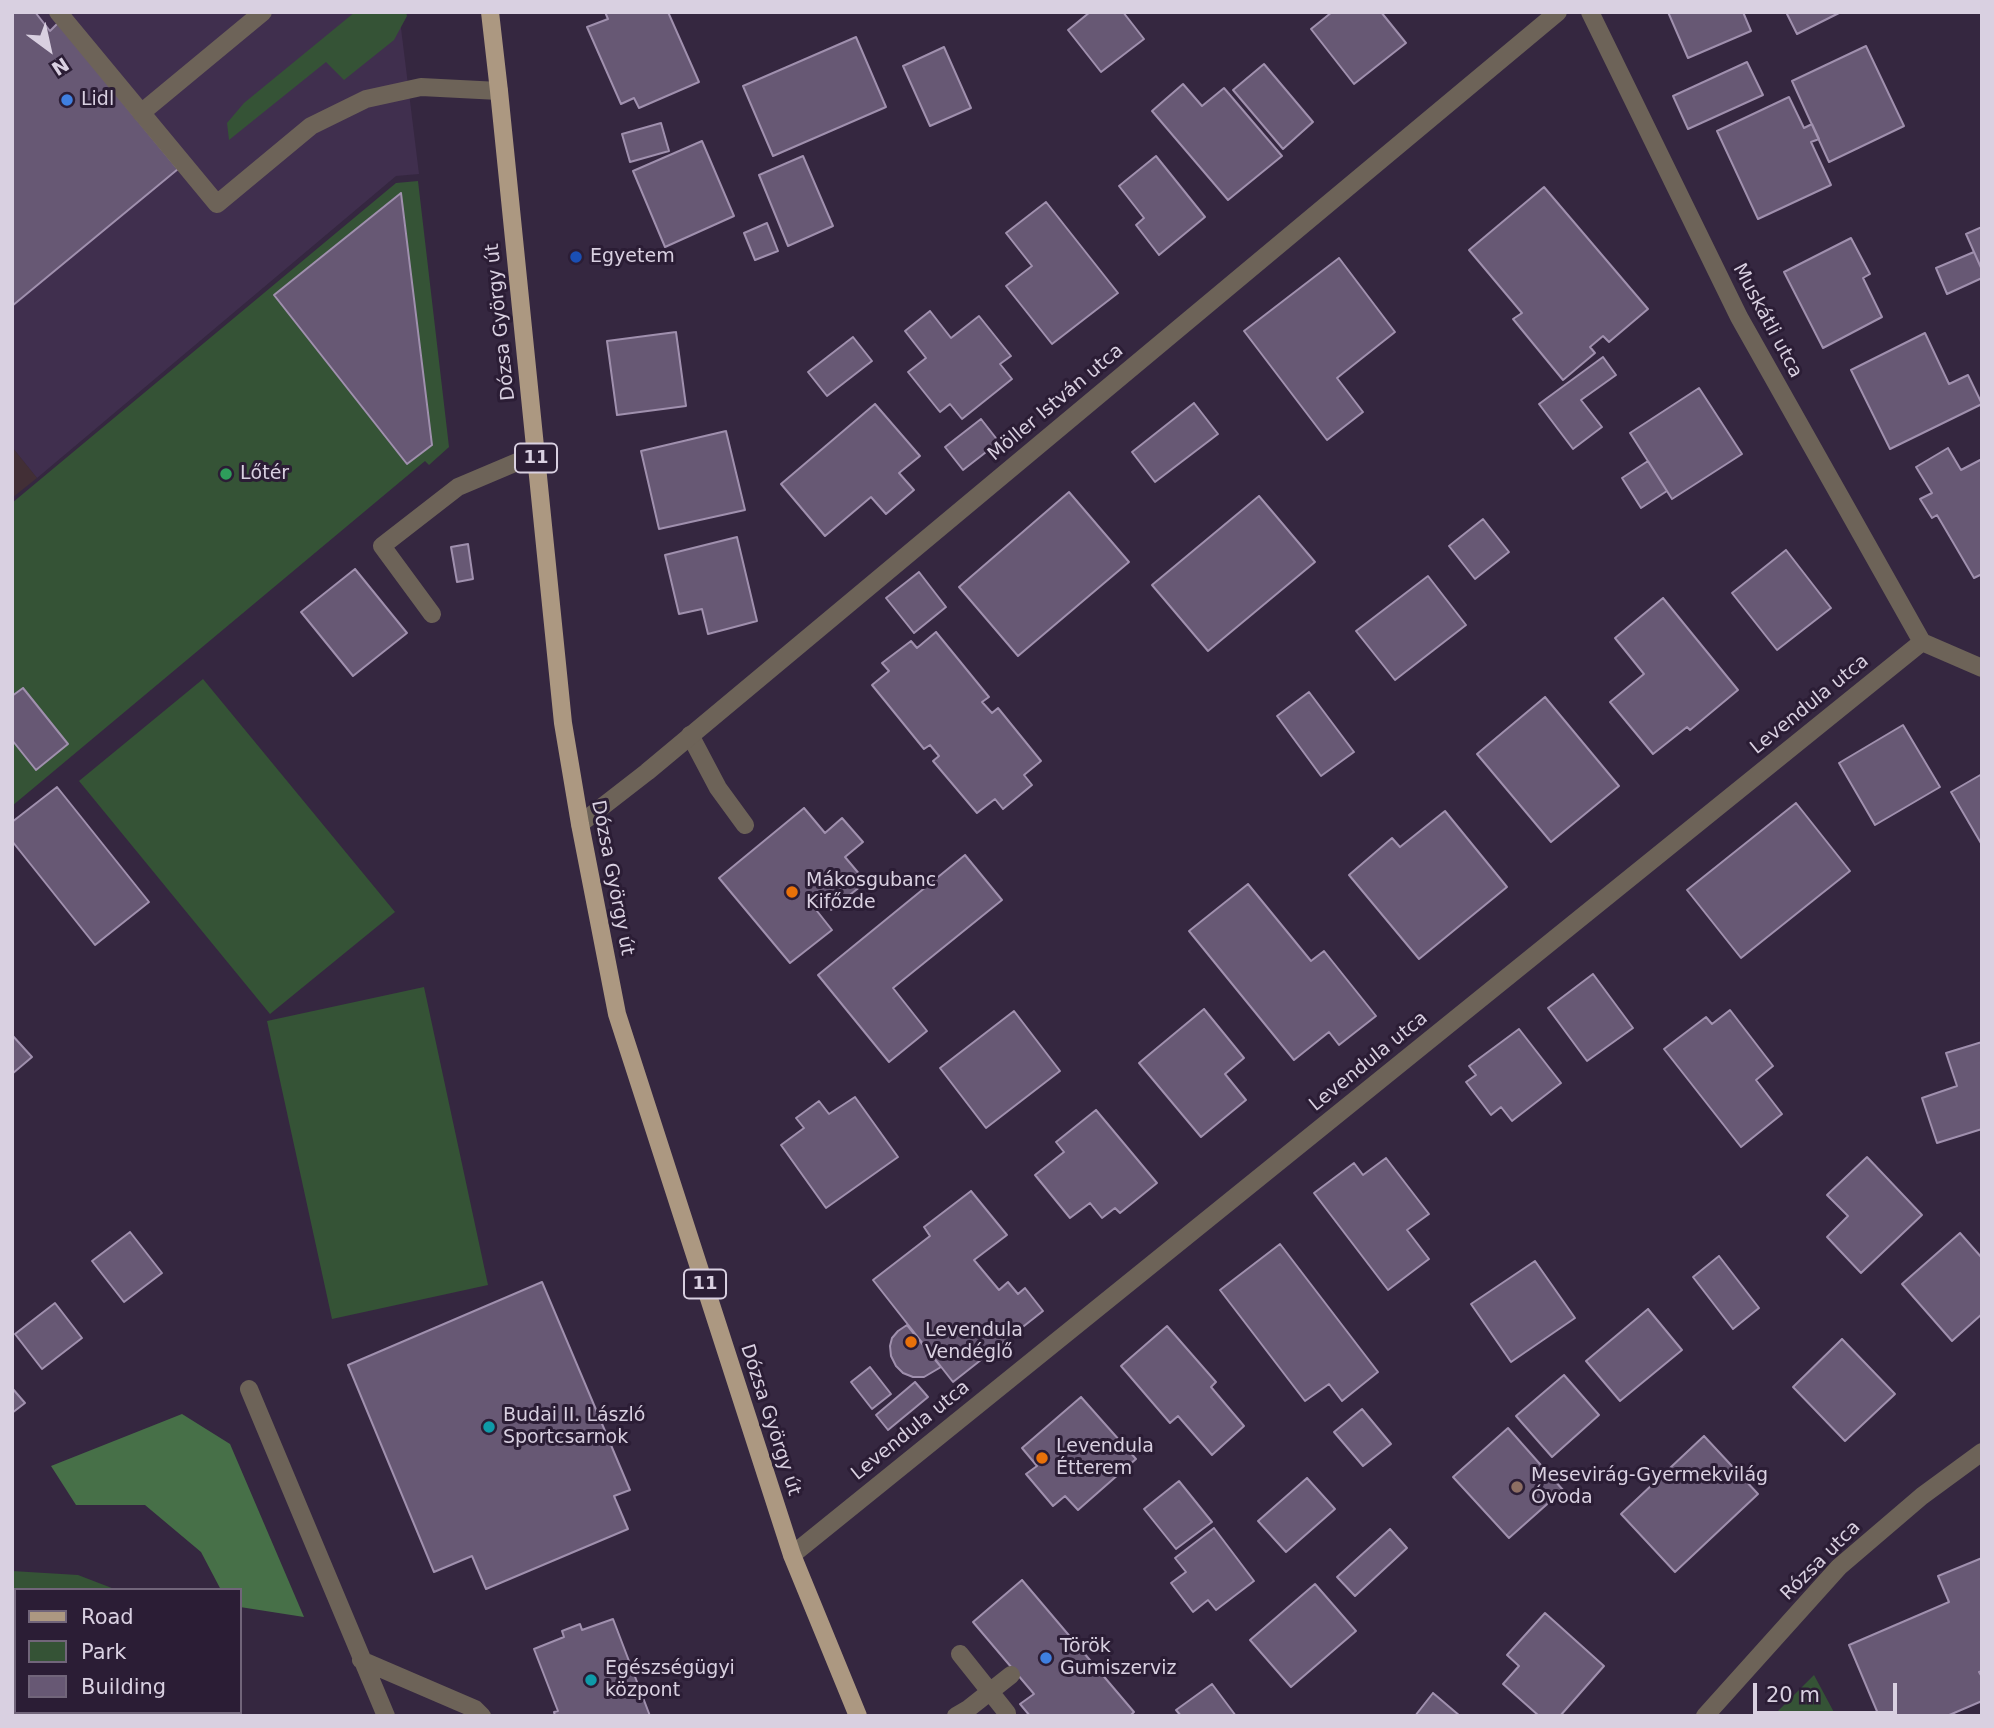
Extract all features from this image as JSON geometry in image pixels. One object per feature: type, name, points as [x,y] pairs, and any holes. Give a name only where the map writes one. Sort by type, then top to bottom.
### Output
[{"type":"main road","name":"Dózsa György út","points":[[490,12],[564,723],[580,824],[617,1014],[792,1555],[858,1716]]},
{"type":"street","points":[[58,12],[217,204],[311,126],[366,99],[421,87],[499,91]]},
{"type":"street","points":[[141,113],[263,12]]},
{"type":"street","name":"Möller István utca","points":[[580,824],[647,772],[1558,12]]},
{"type":"street","name":"Muskátli utca","points":[[1590,12],[1739,317],[1922,642]]},
{"type":"street","points":[[432,614],[382,546],[458,487],[536,454]]},
{"type":"street","points":[[1922,642],[1982,668]]},
{"type":"street","name":"Levendula utca","points":[[792,1555],[1922,642]]},
{"type":"street","points":[[690,735],[718,788],[745,825]]},
{"type":"street","points":[[249,1389],[386,1716]]},
{"type":"street","name":"Rózsa utca","points":[[1705,1716],[1839,1567],[1922,1496],[1982,1452]]},
{"type":"street","points":[[960,1654],[1007,1713]]},
{"type":"street","points":[[362,1660],[475,1709],[482,1716]]},
{"type":"street","points":[[956,1716],[1011,1675]]},
{"type":"shaded area","points":[[12,12],[399,12],[419,174],[396,176],[37,478],[12,447]]},
{"type":"shaded area","points":[[12,447],[37,478],[12,498]]},
{"type":"green space","points":[[355,12],[406,12],[407,16],[394,40],[344,80],[326,62],[229,140],[227,123],[244,103]]},
{"type":"green space","points":[[418,181],[449,447],[429,465],[425,461],[12,806],[12,503],[396,183]]},
{"type":"green space","points":[[203,679],[395,912],[270,1014],[79,781]]},
{"type":"green space","points":[[424,987],[488,1285],[332,1319],[267,1021]]},
{"type":"green space","points":[[182,1414],[230,1444],[304,1617],[242,1607],[242,1588],[220,1588],[201,1552],[145,1505],[76,1505],[51,1466]]},
{"type":"green space","points":[[12,1571],[78,1575],[112,1588],[14,1588],[14,1714],[227,1716],[12,1716]]},
{"type":"green space","points":[[1814,1675],[1836,1716],[1773,1716]]},
{"type":"building","name":"Lidl","points":[[12,12],[35,12],[50,31],[58,23],[178,169],[12,306]]},
{"type":"building","points":[[605,12],[668,12],[699,82],[639,108],[634,98],[621,104],[587,27],[608,19]]},
{"type":"building","points":[[1090,12],[1123,12],[1144,39],[1101,72],[1068,30]]},
{"type":"building","points":[[1332,12],[1381,12],[1406,43],[1354,84],[1311,29]]},
{"type":"building","points":[[1668,12],[1743,12],[1751,31],[1688,58]]},
{"type":"building","points":[[1786,12],[1841,12],[1797,34]]},
{"type":"building","points":[[856,37],[886,107],[773,156],[743,86]]},
{"type":"building","points":[[1866,46],[1904,126],[1829,162],[1792,81]]},
{"type":"building","points":[[944,47],[971,108],[930,126],[903,66]]},
{"type":"building","points":[[1747,62],[1763,95],[1688,129],[1673,96]]},
{"type":"building","points":[[1264,64],[1313,122],[1283,149],[1233,90]]},
{"type":"building","points":[[1183,84],[1202,106],[1224,88],[1282,156],[1228,200],[1152,111]]},
{"type":"building","points":[[1789,97],[1804,128],[1812,124],[1819,139],[1811,142],[1831,185],[1758,219],[1717,131]]},
{"type":"building","points":[[661,123],[669,151],[630,162],[622,134]]},
{"type":"building","points":[[702,141],[734,216],[665,247],[633,171]]},
{"type":"building","points":[[803,156],[833,226],[788,246],[759,175]]},
{"type":"building","points":[[1156,156],[1205,217],[1159,255],[1136,225],[1144,218],[1119,186]]},
{"type":"building","points":[[1544,187],[1648,309],[1609,342],[1603,336],[1590,347],[1595,353],[1563,380],[1513,319],[1522,313],[1469,250]]},
{"type":"building","points":[[401,193],[432,445],[407,464],[274,295]]},
{"type":"building","points":[[1046,202],[1118,293],[1052,344],[1006,286],[1032,266],[1006,233]]},
{"type":"building","points":[[767,223],[778,251],[755,260],[744,233]]},
{"type":"building","points":[[1982,227],[1982,270],[1966,234]]},
{"type":"building","points":[[1851,238],[1870,274],[1863,278],[1882,317],[1823,348],[1784,272]]},
{"type":"building","points":[[1974,252],[1982,270],[1982,278],[1947,294],[1936,268]]},
{"type":"building","points":[[1339,258],[1395,332],[1337,378],[1363,412],[1327,440],[1244,331]]},
{"type":"building","points":[[930,311],[951,338],[979,316],[1011,356],[1000,364],[1012,379],[962,419],[950,404],[940,412],[908,372],[926,358],[905,331]]},
{"type":"building","points":[[676,332],[686,406],[617,415],[607,341]]},
{"type":"building","points":[[1925,333],[1949,384],[1968,375],[1982,404],[1890,449],[1851,370]]},
{"type":"building","points":[[853,337],[872,361],[827,396],[808,372]]},
{"type":"building","points":[[1603,357],[1616,375],[1581,400],[1602,427],[1573,449],[1539,404]]},
{"type":"building","points":[[1699,388],[1742,454],[1672,499],[1630,433]]},
{"type":"building","points":[[1194,403],[1218,434],[1155,482],[1132,452]]},
{"type":"building","points":[[875,404],[920,456],[899,473],[914,490],[886,514],[871,497],[825,536],[781,484]]},
{"type":"building","points":[[981,419],[999,442],[963,470],[945,447]]},
{"type":"building","points":[[726,431],[745,510],[659,529],[641,451]]},
{"type":"building","points":[[1948,448],[1961,470],[1982,459],[1982,574],[1974,578],[1937,515],[1932,518],[1920,499],[1932,493],[1916,467]]},
{"type":"building","points":[[1648,461],[1667,491],[1641,508],[1622,478]]},
{"type":"building","points":[[1069,492],[1129,562],[1018,656],[959,587]]},
{"type":"building","points":[[1259,496],[1315,562],[1208,651],[1152,585]]},
{"type":"building","points":[[1483,519],[1509,552],[1475,579],[1449,546]]},
{"type":"building","points":[[737,537],[757,621],[708,634],[702,609],[679,614],[665,555]]},
{"type":"building","points":[[468,544],[473,579],[457,582],[451,547]]},
{"type":"building","points":[[1786,550],[1831,608],[1777,650],[1732,593]]},
{"type":"building","points":[[355,569],[407,633],[353,676],[301,612]]},
{"type":"building","points":[[919,572],[946,607],[914,633],[886,598]]},
{"type":"building","points":[[1428,576],[1466,625],[1395,680],[1356,631]]},
{"type":"building","points":[[1663,598],[1738,690],[1690,730],[1687,727],[1653,754],[1610,702],[1644,674],[1615,638]]},
{"type":"building","points":[[936,632],[989,697],[982,702],[992,713],[998,708],[1041,761],[1024,775],[1032,785],[1003,809],[995,799],[977,813],[933,761],[939,756],[930,745],[924,749],[872,685],[889,671],[882,663],[911,641],[917,648]]},
{"type":"building","points":[[23,688],[68,744],[36,770],[12,740],[12,696]]},
{"type":"building","points":[[1309,692],[1354,752],[1321,776],[1277,716]]},
{"type":"building","points":[[1545,697],[1619,786],[1551,842],[1477,754]]},
{"type":"building","points":[[1903,725],[1940,787],[1875,825],[1839,763]]},
{"type":"building","points":[[1982,774],[1982,845],[1951,792]]},
{"type":"building","points":[[57,787],[149,902],[95,945],[12,841],[12,822]]},
{"type":"building","points":[[1796,803],[1850,871],[1741,958],[1687,890]]},
{"type":"building","name":"Mákosgubanc Kifőzde","points":[[804,808],[825,833],[842,818],[863,842],[845,857],[866,882],[831,910],[826,903],[817,911],[832,930],[790,963],[719,878]]},
{"type":"building","points":[[1445,811],[1507,887],[1419,959],[1349,875],[1392,838],[1400,847]]},
{"type":"building","points":[[965,855],[1002,900],[893,988],[927,1031],[889,1062],[818,975]]},
{"type":"building","points":[[1248,884],[1311,961],[1324,951],[1376,1016],[1339,1045],[1329,1032],[1294,1060],[1189,931]]},
{"type":"building","points":[[1593,974],[1633,1028],[1587,1061],[1548,1008]]},
{"type":"building","points":[[1204,1009],[1244,1058],[1225,1074],[1246,1100],[1201,1137],[1139,1063]]},
{"type":"building","points":[[1730,1010],[1773,1066],[1756,1080],[1782,1114],[1741,1147],[1664,1049],[1706,1017],[1712,1024]]},
{"type":"building","points":[[1014,1011],[1060,1071],[986,1128],[940,1068]]},
{"type":"building","points":[[1519,1029],[1561,1083],[1512,1121],[1501,1107],[1491,1115],[1466,1082],[1476,1075],[1469,1066]]},
{"type":"building","points":[[12,1035],[32,1057],[12,1074]]},
{"type":"building","points":[[1982,1042],[1982,1129],[1937,1143],[1922,1098],[1957,1086],[1946,1053]]},
{"type":"building","points":[[855,1097],[898,1157],[826,1208],[781,1145],[804,1128],[796,1118],[819,1101],[829,1114]]},
{"type":"building","points":[[1096,1110],[1157,1183],[1120,1213],[1115,1208],[1102,1218],[1090,1203],[1070,1218],[1035,1175],[1064,1152],[1056,1142]]},
{"type":"building","points":[[1867,1157],[1922,1215],[1861,1273],[1827,1237],[1848,1216],[1827,1195]]},
{"type":"building","points":[[1386,1158],[1429,1214],[1407,1230],[1429,1259],[1388,1290],[1314,1193],[1354,1163],[1363,1175]]},
{"type":"building","points":[[971,1191],[1007,1235],[974,1260],[999,1290],[1008,1282],[1018,1294],[1025,1288],[1043,1311],[953,1382],[873,1280],[930,1236],[924,1227]]},
{"type":"building","points":[[130,1232],[162,1273],[124,1302],[92,1261]]},
{"type":"building","points":[[1960,1233],[1982,1258],[1982,1314],[1952,1341],[1902,1284]]},
{"type":"building","points":[[1280,1244],[1378,1372],[1342,1401],[1329,1384],[1305,1401],[1220,1290]]},
{"type":"building","points":[[1719,1256],[1759,1308],[1733,1329],[1693,1277]]},
{"type":"building","points":[[1535,1261],[1575,1318],[1511,1362],[1471,1304]]},
{"type":"building","name":"Budai II. László Sportcsarnok","points":[[542,1282],[630,1490],[614,1496],[628,1529],[486,1589],[472,1556],[434,1572],[348,1365]]},
{"type":"building","points":[[55,1303],[82,1338],[42,1369],[15,1334]]},
{"type":"building","points":[[1648,1309],[1682,1350],[1620,1401],[1586,1361]]},
{"type":"building","points":[[907,1325],[941,1367],[924,1377],[903,1373],[891,1356],[892,1338]]},
{"type":"building","points":[[1167,1326],[1216,1382],[1211,1387],[1244,1426],[1212,1455],[1178,1416],[1170,1423],[1121,1366]]},
{"type":"building","points":[[1842,1339],[1895,1394],[1845,1441],[1793,1387]]},
{"type":"building","points":[[870,1367],[891,1394],[872,1409],[851,1382]]},
{"type":"building","points":[[1564,1375],[1599,1415],[1552,1457],[1516,1416]]},
{"type":"building","points":[[915,1382],[928,1397],[888,1430],[876,1415]]},
{"type":"building","points":[[12,1388],[25,1403],[12,1413]]},
{"type":"building","points":[[1081,1397],[1136,1459],[1078,1510],[1065,1496],[1053,1506],[1026,1474],[1037,1466],[1022,1448]]},
{"type":"building","points":[[1362,1409],[1391,1444],[1363,1466],[1334,1432]]},
{"type":"building","points":[[1508,1428],[1563,1490],[1509,1538],[1453,1477]]},
{"type":"building","points":[[1704,1436],[1758,1494],[1675,1572],[1621,1514]]},
{"type":"building","points":[[1307,1478],[1335,1509],[1286,1552],[1258,1521]]},
{"type":"building","points":[[1179,1481],[1212,1522],[1176,1549],[1144,1509]]},
{"type":"building","points":[[1214,1528],[1254,1581],[1216,1610],[1208,1600],[1193,1612],[1171,1583],[1186,1572],[1175,1558]]},
{"type":"building","points":[[1390,1529],[1407,1548],[1355,1596],[1337,1577]]},
{"type":"building","points":[[1982,1558],[1982,1671],[1979,1672],[1982,1677],[1982,1701],[1947,1716],[1879,1716],[1849,1645],[1949,1602],[1938,1576]]},
{"type":"building","name":"Török Gumiszerviz","points":[[1022,1580],[1134,1712],[1130,1716],[1030,1716],[1020,1704],[1034,1694],[973,1622]]},
{"type":"building","points":[[1315,1584],[1356,1631],[1291,1687],[1250,1640]]},
{"type":"building","points":[[1545,1613],[1604,1666],[1560,1716],[1539,1716],[1503,1684],[1519,1666],[1507,1655]]},
{"type":"building","name":"Egészségügyi központ","points":[[613,1619],[650,1716],[555,1716],[554,1712],[558,1711],[534,1649],[564,1637],[562,1631],[580,1624],[582,1630]]},
{"type":"building","points":[[1212,1684],[1236,1716],[1181,1716],[1176,1710]]},
{"type":"building","points":[[1433,1693],[1460,1716],[1415,1716]]},
{"type":"place","name":"Lidl","points":[[67,100]]},
{"type":"place","name":"Egyetem","points":[[576,257]]},
{"type":"place","name":"Lőtér","points":[[226,474]]},
{"type":"place","name":"Mákosgubanc Kifőzde","points":[[792,892]]},
{"type":"place","name":"Levendula Vendéglő","points":[[911,1342]]},
{"type":"place","name":"Budai II. László Sportcsarnok","points":[[489,1427]]},
{"type":"place","name":"Levendula Étterem","points":[[1042,1458]]},
{"type":"place","name":"Mesevirág-Gyermekvilág Óvoda","points":[[1517,1487]]},
{"type":"place","name":"Török Gumiszerviz","points":[[1046,1658]]},
{"type":"place","name":"Egészségügyi központ","points":[[591,1680]]}]
